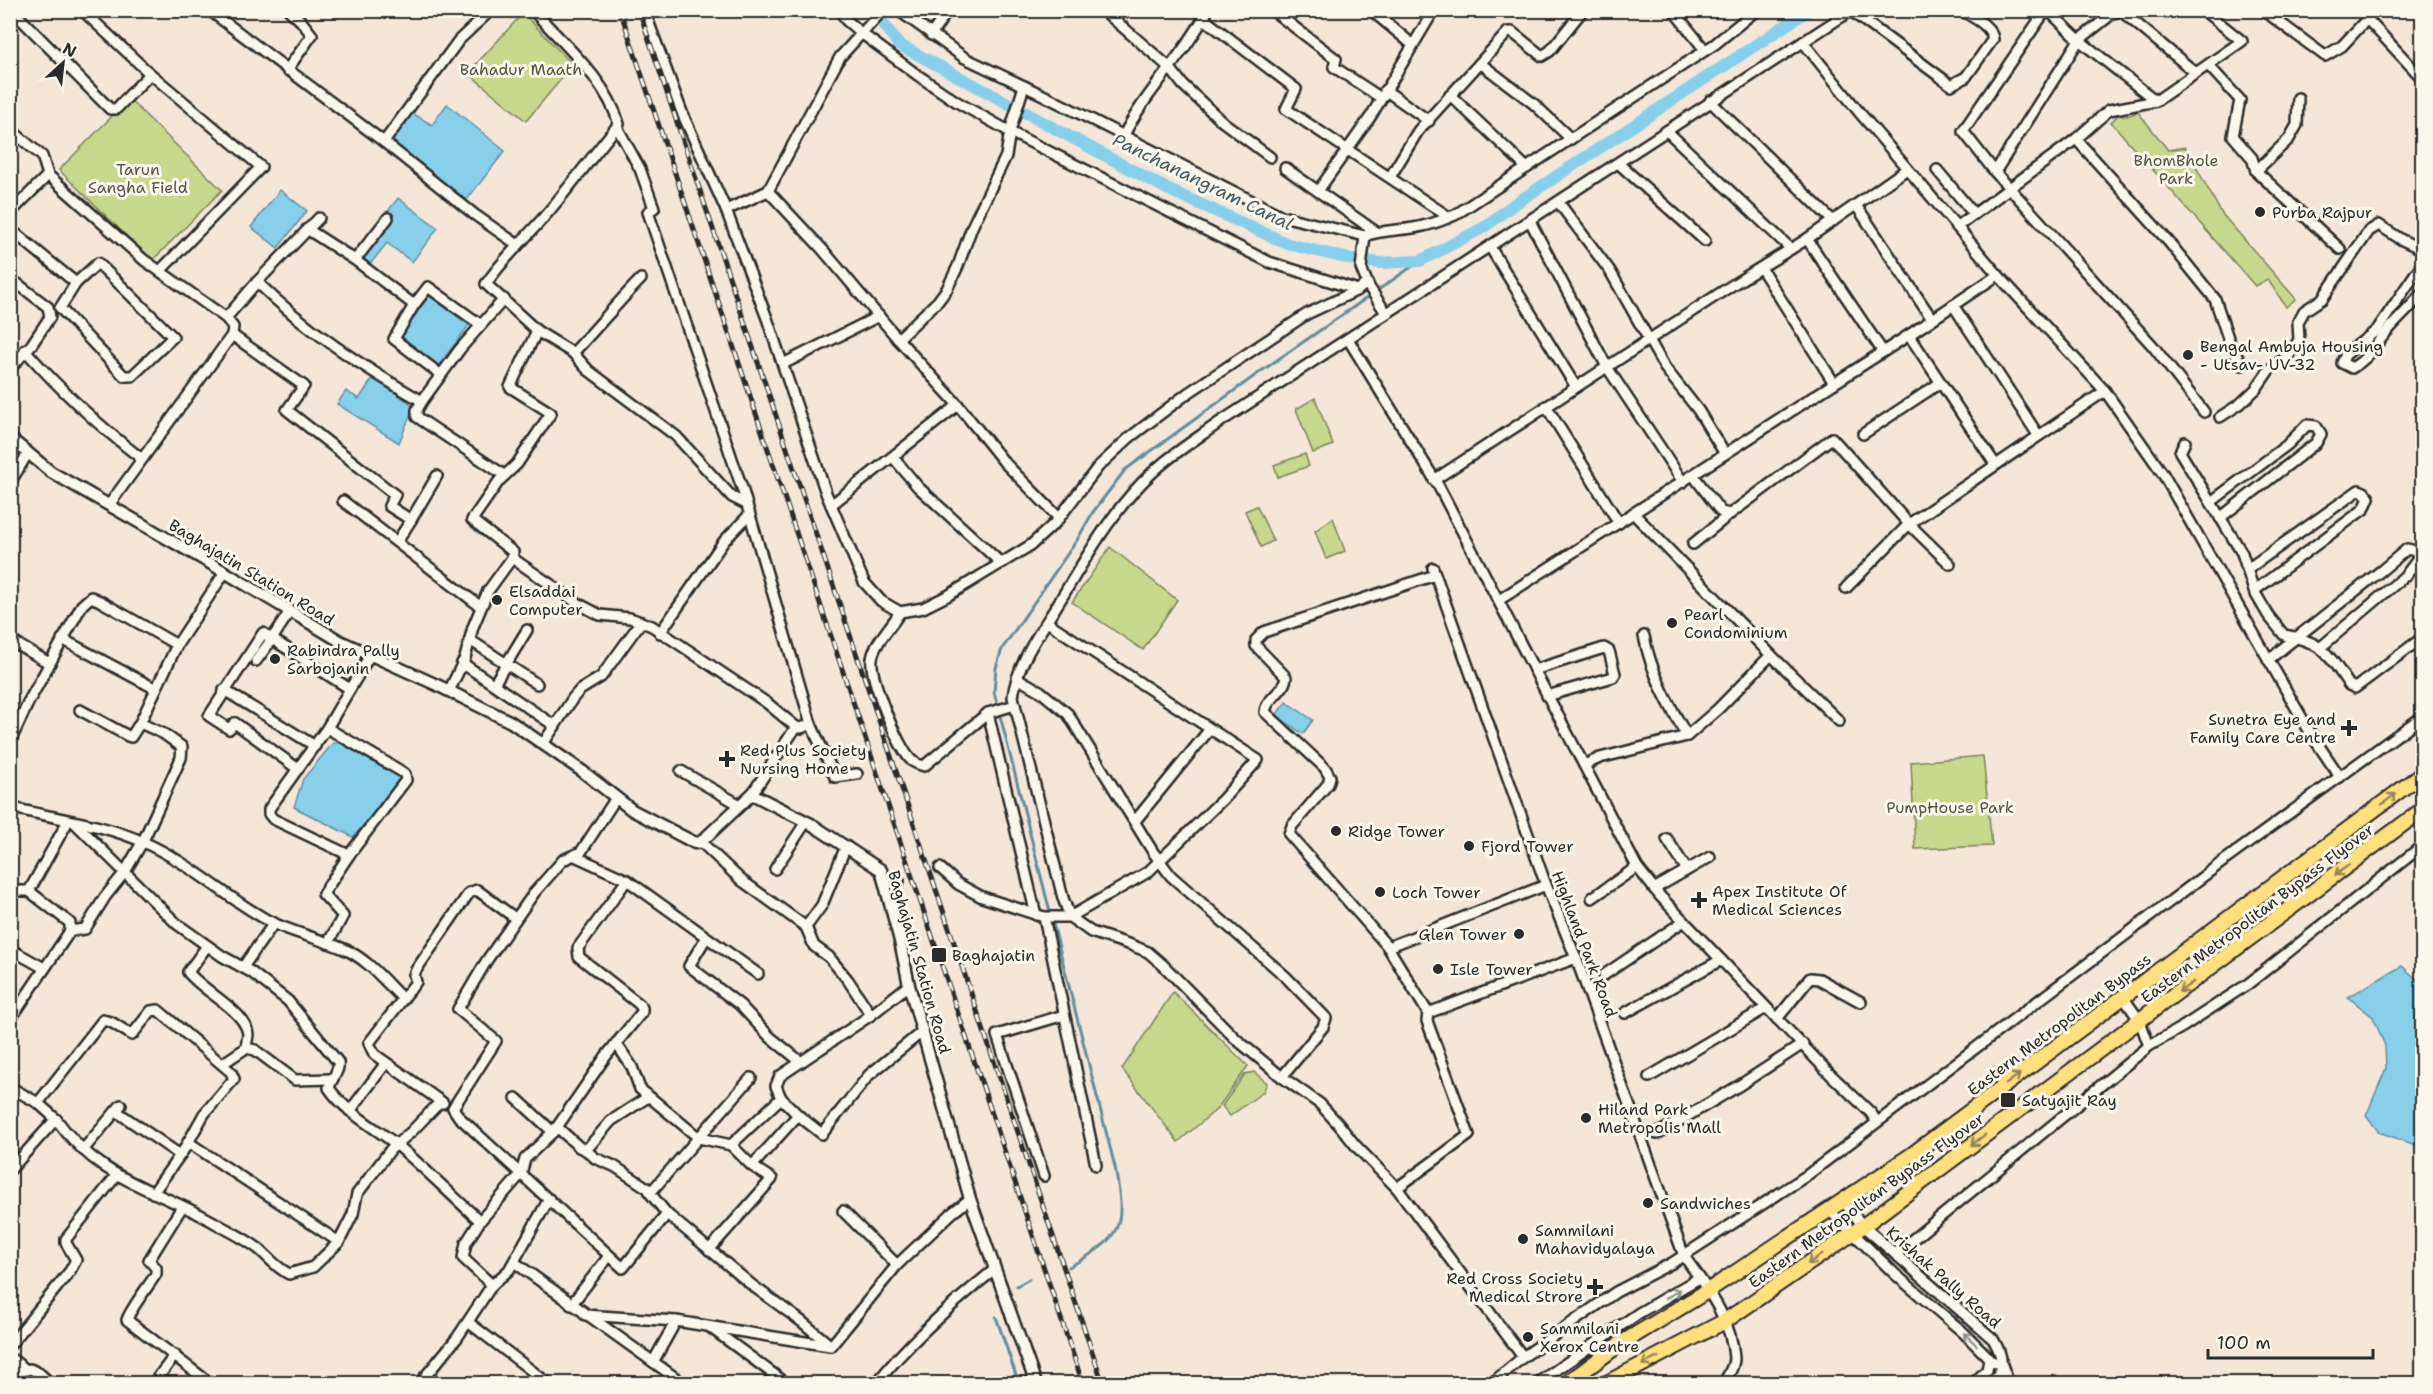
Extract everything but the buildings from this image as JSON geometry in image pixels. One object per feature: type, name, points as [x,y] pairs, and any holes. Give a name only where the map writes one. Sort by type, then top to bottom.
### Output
[{"type":"main road","name":"Eastern Metropolitan Bypass","points":[[1709,1290],[1910,1156],[2422,774]]},
{"type":"main road","name":"Eastern Metropolitan Bypass Flyover","points":[[1609,1381],[1725,1321],[1863,1226],[2422,810]]},
{"type":"main road","points":[[1566,1383],[1617,1346],[1709,1290]]},
{"type":"street","points":[[12,10],[110,109],[116,109],[150,74]]},
{"type":"street","points":[[82,10],[150,74],[261,167],[160,271]]},
{"type":"street","points":[[209,10],[384,142],[457,201],[518,245]]},
{"type":"street","points":[[287,70],[312,35],[302,21],[288,10]]},
{"type":"street","points":[[384,142],[459,40],[491,10]]},
{"type":"street","points":[[533,10],[588,69],[615,108],[620,124],[545,216],[501,261],[486,284],[537,331],[573,353],[588,370],[676,436],[732,497],[746,504]]},
{"type":"street","points":[[644,10],[683,115],[726,210],[783,364],[831,505],[864,582],[880,601],[900,612],[923,608],[949,595],[1031,545],[1059,518],[1098,467],[1129,438],[1188,393],[1307,314],[1368,285]]},
{"type":"street","points":[[840,10],[846,20],[861,33],[957,102],[1010,131],[1127,189],[1174,216],[1269,262],[1358,290]]},
{"type":"street","points":[[898,10],[965,58],[1282,216],[1365,240]]},
{"type":"street","points":[[931,35],[948,10]]},
{"type":"street","points":[[1103,10],[1170,68],[1183,85],[1223,122],[1270,157]]},
{"type":"street","points":[[1272,10],[1336,59],[1334,67],[1429,121]]},
{"type":"street","points":[[1371,10],[1413,45]]},
{"type":"street","points":[[1318,191],[1383,94],[1434,10]]},
{"type":"street","points":[[1673,10],[1705,50]]},
{"type":"street","points":[[1522,1357],[1396,1188],[1320,1104],[1282,1077],[1236,1039],[1163,964],[1148,952],[1091,932],[1070,916],[1063,898],[1012,706],[1017,678],[1047,622],[1094,546],[1127,500],[1153,472],[1220,422],[1851,11],[1951,85],[1965,77],[1993,39],[1987,27],[1961,10]]},
{"type":"street","points":[[2156,101],[2079,40],[2047,10],[1963,131],[2009,188],[2153,346],[2204,412]]},
{"type":"street","points":[[1995,172],[2079,40],[2118,10],[2196,73]]},
{"type":"street","points":[[1958,226],[2076,139],[2109,110],[2156,101],[2242,41],[2203,10]]},
{"type":"street","points":[[2265,11],[2325,56],[2342,45],[2376,10]]},
{"type":"street","points":[[726,210],[768,191],[840,57],[883,11]]},
{"type":"street","points":[[1390,177],[1410,142],[1450,95],[1510,32],[1539,54],[1545,55],[1582,11]]},
{"type":"street","points":[[1285,168],[1376,232],[1424,226],[1449,217],[1527,168],[1705,50],[1756,11]]},
{"type":"street","points":[[1123,137],[1131,120],[1206,15],[1296,89],[1286,109],[1449,217]]},
{"type":"street","points":[[2367,19],[2422,78]]},
{"type":"street","points":[[1803,42],[1858,112],[1998,275],[2105,391],[2163,474],[2311,734],[2340,777]]},
{"type":"street","points":[[1480,63],[1534,104],[1570,139]]},
{"type":"street","points":[[2208,65],[2241,100],[2233,136],[2252,158],[2256,171],[2340,249]]},
{"type":"street","points":[[898,339],[938,301],[947,289],[972,227],[1006,156],[1010,131],[1024,86]]},
{"type":"street","points":[[1450,95],[1527,168]]},
{"type":"street","points":[[2256,171],[2289,139],[2297,125],[2298,98]]},
{"type":"street","points":[[1710,102],[1833,221]]},
{"type":"street","points":[[616,127],[640,170],[654,208],[648,212],[746,504],[811,724],[835,777],[857,774]]},
{"type":"street","points":[[10,129],[42,156],[48,175],[144,260],[226,318],[233,327],[232,334],[109,505]]},
{"type":"street","points":[[1668,132],[1791,249]]},
{"type":"street","points":[[2076,139],[2168,241],[2215,299],[2230,344],[2242,365]]},
{"type":"street","points":[[1619,164],[1705,241]]},
{"type":"street","points":[[1434,480],[1807,239],[1907,169]]},
{"type":"street","points":[[1937,170],[1974,214]]},
{"type":"street","points":[[10,213],[48,175]]},
{"type":"street","points":[[768,191],[823,250],[898,339],[958,405],[1004,462],[1059,518]]},
{"type":"street","points":[[1559,203],[1610,271],[1665,368],[1698,410],[1725,454]]},
{"type":"street","points":[[1856,205],[1932,319]]},
{"type":"street","points":[[226,318],[257,282],[319,218]]},
{"type":"street","points":[[355,260],[388,218]]},
{"type":"street","points":[[1530,221],[1607,367],[1683,482]]},
{"type":"street","points":[[2220,417],[2240,404],[2269,370],[2290,354],[2299,339],[2298,322],[2304,311],[2322,299],[2369,231],[2379,225],[2415,246],[2422,243]]},
{"type":"street","points":[[10,229],[76,284]]},
{"type":"street","points":[[307,229],[355,260],[414,305]]},
{"type":"street","points":[[1376,232],[1365,240],[1361,268],[1368,285],[1386,313]]},
{"type":"street","points":[[1807,239],[1883,352]]},
{"type":"street","points":[[1490,247],[1576,387]]},
{"type":"street","points":[[10,369],[50,317],[60,308],[76,284],[98,263],[173,337],[132,376],[124,376],[60,308]]},
{"type":"street","points":[[2422,264],[2377,330],[2344,355],[2342,363],[2352,368],[2370,355],[2384,335],[2422,293]]},
{"type":"street","points":[[1761,268],[1834,383]]},
{"type":"street","points":[[1498,600],[1909,336],[1998,275]]},
{"type":"street","points":[[10,278],[48,307],[50,317]]},
{"type":"street","points":[[573,353],[602,323],[610,310],[641,279]]},
{"type":"street","points":[[257,282],[337,349],[422,401]]},
{"type":"street","points":[[440,374],[394,339],[428,286],[481,325]]},
{"type":"street","points":[[504,299],[440,374],[417,410],[417,417],[504,475]]},
{"type":"street","points":[[1953,305],[2038,435]]},
{"type":"street","points":[[783,364],[879,316]]},
{"type":"street","points":[[448,690],[462,663],[488,591],[512,558],[513,552],[472,520],[504,475],[518,464],[551,413],[510,387],[537,331]]},
{"type":"street","points":[[232,334],[304,386],[287,410],[395,495],[388,506],[411,520]]},
{"type":"street","points":[[1909,336],[1995,464]]},
{"type":"street","points":[[1348,339],[1434,480],[1637,867],[1654,889],[1720,960],[1871,1113],[1876,1121]]},
{"type":"street","points":[[25,351],[58,388],[105,431],[142,459]]},
{"type":"street","points":[[1863,434],[1941,383]]},
{"type":"street","points":[[1846,588],[1909,524],[2105,391]]},
{"type":"street","points":[[831,505],[958,405]]},
{"type":"street","points":[[1546,406],[1619,523]]},
{"type":"street","points":[[2211,502],[2287,445],[2307,425],[2316,426],[2321,434],[2316,443],[2220,518]]},
{"type":"street","name":"Baghajatin Station Road","points":[[10,438],[51,472],[340,641],[448,690],[510,722],[582,771],[632,810],[695,843],[700,842]]},
{"type":"street","points":[[1693,544],[1832,438],[1909,524],[1950,564]]},
{"type":"street","points":[[2185,442],[2180,452],[2242,553],[2249,568],[2254,591],[2268,615],[2284,635],[2321,647],[2349,685],[2355,688],[2422,638]]},
{"type":"street","points":[[11,482],[28,453]]},
{"type":"street","points":[[893,457],[918,487],[1001,563]]},
{"type":"street","points":[[1693,475],[1721,512],[1730,514]]},
{"type":"street","points":[[397,542],[437,476]]},
{"type":"street","points":[[2249,568],[2359,490],[2369,498],[2364,509],[2254,591]]},
{"type":"street","points":[[342,501],[481,607]]},
{"type":"street","points":[[1633,513],[1839,721]]},
{"type":"street","points":[[660,633],[724,541],[749,515]]},
{"type":"street","points":[[2268,660],[2399,554],[2408,549],[2416,551],[2418,559],[2406,575],[2321,647]]},
{"type":"street","points":[[512,558],[579,604],[600,615],[630,618],[652,626],[767,703],[796,727],[801,728],[811,724]]},
{"type":"street","points":[[80,710],[131,737],[177,645],[225,572]]},
{"type":"street","name":"Highland Park Road","points":[[1388,947],[1289,834],[1292,826],[1328,784],[1330,777],[1325,768],[1265,712],[1265,707],[1286,683],[1286,677],[1256,646],[1256,640],[1264,632],[1434,572],[1546,885],[1576,958],[1684,1256],[1709,1290],[1725,1321],[1734,1359],[1730,1373],[1723,1383]]},
{"type":"street","points":[[10,742],[28,701],[62,639],[82,605],[91,597],[177,645]]},
{"type":"street","points":[[256,661],[290,611]]},
{"type":"street","points":[[900,612],[873,653],[872,671],[886,714],[913,762],[924,766],[988,713],[1012,706]]},
{"type":"street","points":[[543,744],[580,690],[601,677],[641,622]]},
{"type":"street","points":[[940,868],[958,884],[982,897],[1040,916],[1057,919],[1070,916],[1135,880],[1160,861],[1223,799],[1258,760],[1047,622]]},
{"type":"street","points":[[494,684],[527,630]]},
{"type":"street","points":[[298,769],[235,723],[230,729],[209,716],[224,690],[263,633],[350,689]]},
{"type":"street","points":[[1644,636],[1648,659],[1657,680],[1687,736]]},
{"type":"street","points":[[62,639],[156,689]]},
{"type":"street","points":[[10,640],[50,663]]},
{"type":"street","points":[[470,640],[537,684]]},
{"type":"street","points":[[1534,670],[1604,648],[1609,651],[1616,674],[1613,677],[1547,696]]},
{"type":"street","points":[[349,855],[273,819],[269,814],[269,809],[327,728],[370,655]]},
{"type":"street","points":[[1584,765],[1600,758],[1687,736],[1718,709],[1772,655]]},
{"type":"street","points":[[462,663],[555,726]]},
{"type":"street","points":[[1017,678],[1040,691],[1068,714],[1171,876],[1285,976],[1326,1018],[1323,1027],[1282,1077]]},
{"type":"street","points":[[224,690],[315,746]]},
{"type":"street","points":[[988,713],[1064,1015],[1096,1165]]},
{"type":"street","points":[[1491,1383],[1522,1357],[1616,1292],[1684,1256],[1806,1176],[2225,860],[2422,717]]},
{"type":"street","points":[[70,931],[85,929],[105,897],[125,872],[143,841],[183,752],[182,747],[164,734],[140,723]]},
{"type":"street","points":[[796,727],[752,794],[700,842],[741,880],[806,927],[814,946],[829,957],[848,980],[871,1015]]},
{"type":"street","points":[[327,728],[399,770],[405,774],[406,780],[349,855],[323,894],[343,916],[328,943]]},
{"type":"street","points":[[1135,821],[1210,729]]},
{"type":"street","points":[[681,771],[740,805]]},
{"type":"street","name":"Baghajatin Station Road","points":[[752,794],[806,822],[881,870],[909,985],[970,1199],[1036,1383]]},
{"type":"street","points":[[453,1108],[496,1041],[458,1009],[515,918],[563,860],[581,852],[616,798]]},
{"type":"street","points":[[10,807],[143,841],[196,870],[251,910],[274,923],[345,949],[365,961],[403,999]]},
{"type":"street","points":[[71,822],[177,924],[207,946],[271,986],[288,1001],[338,1062],[338,1069],[329,1088],[350,1111],[396,1144],[480,1221]]},
{"type":"street","points":[[29,891],[71,822]]},
{"type":"street","points":[[775,869],[806,822]]},
{"type":"street","points":[[1667,839],[1687,870]]},
{"type":"street","points":[[806,927],[822,905],[846,846]]},
{"type":"street","points":[[1895,1254],[2149,1046],[2248,984],[2422,846]]},
{"type":"street","points":[[575,856],[627,880],[758,974]]},
{"type":"street","points":[[1654,889],[1710,857]]},
{"type":"street","points":[[1592,898],[1637,867]]},
{"type":"street","points":[[492,1285],[464,1258],[466,1243],[480,1221],[521,1174],[525,1159],[555,1129],[616,1043],[642,1012],[642,1008],[577,953],[627,880]]},
{"type":"street","points":[[885,885],[898,881]]},
{"type":"street","points":[[1396,1188],[1469,1135],[1427,1021],[1428,1013],[1388,947],[1546,885]]},
{"type":"street","points":[[10,888],[29,891],[70,923],[70,931],[10,1020]]},
{"type":"street","points":[[515,918],[477,890],[472,891],[416,970],[414,975],[416,982],[369,1043],[374,1054],[440,1102],[453,1108],[459,1117],[623,1268],[667,1214]]},
{"type":"street","points":[[1604,975],[1684,921]]},
{"type":"street","points":[[243,967],[274,923]]},
{"type":"street","points":[[706,938],[690,966],[740,1005],[770,1037],[801,1062]]},
{"type":"street","points":[[207,946],[188,972],[238,1015],[246,1026],[248,1035],[246,1048]]},
{"type":"street","points":[[10,948],[44,968]]},
{"type":"street","points":[[1428,1013],[1576,958]]},
{"type":"street","points":[[1625,1012],[1720,960]]},
{"type":"street","points":[[1777,1018],[1810,978],[1819,979],[1861,1002]]},
{"type":"street","points":[[909,985],[871,1015],[780,1076],[776,1086],[781,1098],[822,1134],[869,1075],[923,1031]]},
{"type":"street","points":[[2123,997],[2140,1020],[2149,1046]]},
{"type":"street","points":[[1649,1077],[1766,1008]]},
{"type":"street","points":[[38,1103],[103,1020],[111,1022],[132,1035],[151,1011],[158,1010],[231,1072],[234,1079],[204,1114],[180,1155],[153,1193]]},
{"type":"street","points":[[1044,1176],[997,1035],[1064,1015]]},
{"type":"street","points":[[616,1043],[632,1067],[640,1089],[648,1097],[699,1138],[731,1145],[752,1166],[772,1179],[709,1250]]},
{"type":"street","points":[[1657,1134],[1803,1044]]},
{"type":"street","points":[[222,1064],[246,1048],[255,1050],[296,1080],[332,1079]]},
{"type":"street","points":[[350,1111],[386,1063]]},
{"type":"street","points":[[751,1078],[650,1193],[667,1214],[709,1250],[831,1346]]},
{"type":"street","points":[[10,1087],[38,1103],[56,1119],[67,1135],[83,1150],[116,1176],[194,1211],[259,1250],[279,1269],[289,1274],[314,1267],[339,1242],[352,1214],[357,1194],[391,1149],[440,1102]]},
{"type":"street","points":[[586,1150],[611,1120],[648,1097]]},
{"type":"street","points":[[516,1098],[595,1158],[614,1166],[652,1191]]},
{"type":"street","points":[[731,1145],[781,1098]]},
{"type":"street","points":[[83,1150],[119,1108],[180,1155]]},
{"type":"street","points":[[752,1166],[798,1115]]},
{"type":"street","points":[[10,1170],[56,1119]]},
{"type":"street","points":[[188,1142],[339,1242]]},
{"type":"street","points":[[10,1345],[70,1271],[76,1260],[66,1239],[116,1176]]},
{"type":"street","points":[[419,1383],[447,1352],[492,1285],[509,1270],[549,1199]]},
{"type":"street","points":[[831,1346],[897,1264],[970,1199]]},
{"type":"street","name":"Krishak Pally Road","points":[[1843,1201],[1863,1226],[1987,1332],[2000,1351],[2002,1365],[2011,1382]]},
{"type":"street","points":[[182,1207],[149,1260],[156,1268],[156,1274],[126,1320],[211,1383]]},
{"type":"street","points":[[843,1210],[897,1264]]},
{"type":"street","name":"Krishak Pally Road","points":[[1829,1210],[1851,1234],[1964,1333],[1989,1360]]},
{"type":"street","points":[[572,1305],[609,1256]]},
{"type":"street","points":[[514,1262],[585,1315],[684,1383]]},
{"type":"street","points":[[876,1383],[894,1361],[968,1291],[994,1270]]},
{"type":"street","points":[[1536,1383],[1639,1313],[1699,1278]]},
{"type":"street","points":[[585,1315],[676,1321],[831,1346]]},
{"type":"street","points":[[653,1362],[676,1321]]},
{"type":"street","points":[[468,1322],[549,1383]]},
{"type":"street","points":[[710,1327],[787,1383]]},
{"type":"street","points":[[153,1383],[175,1355]]},
{"type":"street","points":[[10,1358],[25,1369],[39,1373],[51,1383]]},
{"type":"street","points":[[1973,1383],[1987,1370],[1989,1360],[2002,1365],[1991,1383]]},
{"type":"street","points":[[11,1383],[25,1369]]},
{"type":"street","points":[[2190,1383],[2198,1383]]},
{"type":"green space","name":"Bahadur Maath","points":[[523,13],[573,65],[526,121],[468,73]]},
{"type":"green space","name":"Tarun Sangha Field","points":[[129,99],[222,190],[152,261],[59,170]]},
{"type":"green space","name":"BhomBhole Park","points":[[2138,112],[2168,150],[2185,147],[2222,214],[2296,299],[2286,307],[2268,280],[2255,286],[2111,122],[2118,115],[2127,116]]},
{"type":"green space","points":[[1315,398],[1333,445],[1313,453],[1296,409]]},
{"type":"green space","points":[[1305,454],[1309,466],[1278,477],[1274,465]]},
{"type":"green space","points":[[1257,506],[1273,541],[1261,547],[1245,511]]},
{"type":"green space","points":[[1333,518],[1345,551],[1326,559],[1315,531]]},
{"type":"green space","points":[[1110,547],[1177,600],[1143,650],[1072,602]]},
{"type":"green space","name":"PumpHouse Park","points":[[1983,756],[1992,846],[1915,849],[1911,762]]},
{"type":"green space","points":[[1173,992],[1248,1066],[1217,1109],[1178,1142],[1122,1069]]},
{"type":"green space","points":[[1254,1072],[1267,1083],[1263,1092],[1230,1116],[1222,1106],[1245,1074]]},
{"type":"water","points":[[447,104],[505,151],[465,202],[386,138],[407,110],[432,125]]},
{"type":"water","points":[[280,190],[307,211],[278,248],[251,227]]},
{"type":"water","points":[[398,198],[438,228],[412,262],[387,243],[367,268],[353,257]]},
{"type":"water","points":[[429,296],[469,325],[436,369],[397,340]]},
{"type":"water","points":[[373,378],[414,406],[399,443],[337,404],[346,391],[359,399]]},
{"type":"water","points":[[1286,702],[1313,720],[1303,734],[1276,715]]},
{"type":"water","points":[[333,743],[352,743],[403,773],[404,779],[353,837],[294,807],[303,779]]},
{"type":"water","points":[[2402,966],[2422,984],[2421,1147],[2379,1132],[2366,1116],[2386,1068],[2385,1046],[2373,1017],[2348,997]]},
{"type":"waterway","name":"Panchanangram Canal","points":[[874,10],[898,44],[1169,190],[1288,244],[1350,259],[1380,263],[1420,261],[1483,228],[1513,205],[1809,10]]},
{"type":"waterway","points":[[1069,1267],[1087,1257],[1110,1238],[1120,1217],[1120,1204],[1115,1167],[994,692],[996,668],[1002,649],[1077,540],[1093,512],[1125,470],[1260,372],[1420,261]]},
{"type":"waterway","points":[[1017,1286],[1029,1279]]},
{"type":"waterway","points":[[996,1317],[1019,1384]]},
{"type":"railway","points":[[620,10],[1083,1384]]},
{"type":"railway","points":[[639,10],[1103,1384]]},
{"type":"place","name":"Purba Rajpur","points":[[2260,212]]},
{"type":"place","name":"Bengal Ambuja Housing - Utsav- UV-32","points":[[2188,355]]},
{"type":"place","name":"Elsaddai Computer","points":[[497,600]]},
{"type":"place","name":"Pearl Condominium","points":[[1672,623]]},
{"type":"place","name":"Rabindra Pally Sarbojanin","points":[[275,659]]},
{"type":"place","name":"Sunetra Eye and Family Care Centre","points":[[2349,728]]},
{"type":"place","name":"Red Plus Society Nursing Home","points":[[727,759]]},
{"type":"place","name":"Ridge Tower","points":[[1336,831]]},
{"type":"place","name":"Fjord Tower","points":[[1469,846]]},
{"type":"place","name":"Loch Tower","points":[[1380,892]]},
{"type":"place","name":"Apex Institute Of Medical Sciences","points":[[1699,900]]},
{"type":"place","name":"Glen Tower","points":[[1519,934]]},
{"type":"place","name":"Baghajatin","points":[[939,955]]},
{"type":"place","name":"Isle Tower","points":[[1438,969]]},
{"type":"place","name":"Satyajit Ray","points":[[2008,1100]]},
{"type":"place","name":"Hiland Park Metropolis Mall","points":[[1586,1118]]},
{"type":"place","name":"Sandwiches","points":[[1648,1203]]},
{"type":"place","name":"Sammilani Mahavidyalaya","points":[[1523,1239]]},
{"type":"place","name":"Red Cross Society Medical Strore","points":[[1595,1287]]},
{"type":"place","name":"Sammilani Xerox Centre","points":[[1528,1337]]}]
